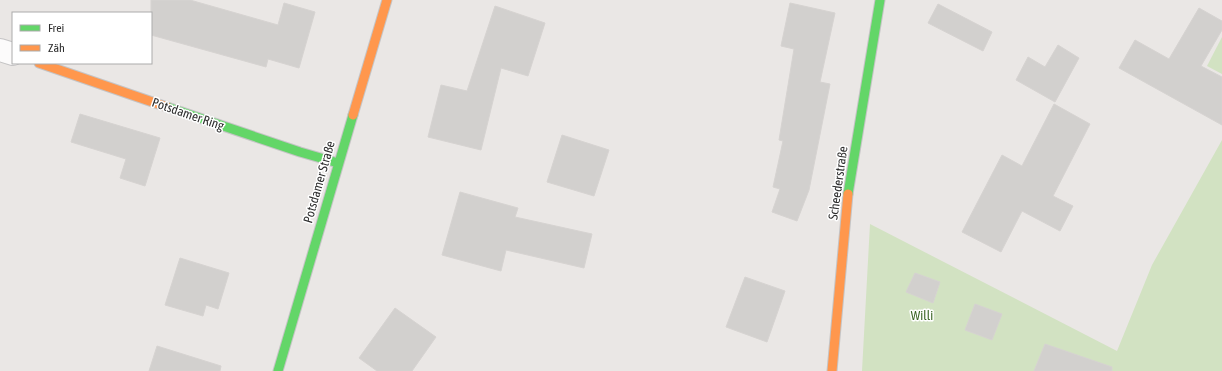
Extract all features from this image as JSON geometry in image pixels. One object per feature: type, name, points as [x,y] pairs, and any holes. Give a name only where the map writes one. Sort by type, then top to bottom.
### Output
[{"type":"street","name":"Potsdamer Straße","points":[[278,371],[387,0]]},
{"type":"street","name":"Scheederstraße","points":[[832,371],[846,212],[880,0]]},
{"type":"street","points":[[0,50],[12,54]]},
{"type":"street","name":"Potsdamer Ring","points":[[42,64],[292,150],[338,163]]},
{"type":"green space","points":[[1222,37],[1222,74],[1207,66]]},
{"type":"green space","name":"Willi","points":[[1222,140],[1222,371],[862,371],[870,224],[1117,351],[1152,265]]},
{"type":"building","points":[[151,0],[190,0],[278,25],[284,3],[315,12],[299,68],[268,59],[266,67],[152,35]]},
{"type":"building","points":[[790,3],[835,13],[820,82],[830,84],[809,190],[797,221],[772,212],[780,189],[773,187],[783,141],[779,140],[794,49],[781,46]]},
{"type":"building","points":[[938,4],[992,32],[983,51],[928,23]]},
{"type":"building","points":[[495,6],[545,23],[528,76],[501,68],[481,150],[428,137],[441,85],[467,91]]},
{"type":"building","points":[[1199,8],[1222,21],[1222,30],[1201,66],[1222,77],[1222,125],[1119,68],[1135,40],[1169,59]]},
{"type":"building","points":[[1058,45],[1079,58],[1055,102],[1016,80],[1028,57],[1045,67]]},
{"type":"building","points":[[1054,104],[1090,124],[1053,196],[1073,206],[1060,231],[1022,211],[1001,252],[962,232],[1002,155],[1022,166]]},
{"type":"building","points":[[80,114],[160,138],[145,186],[120,178],[126,159],[71,142]]},
{"type":"building","points":[[562,135],[609,150],[594,196],[547,182]]},
{"type":"building","points":[[460,192],[518,208],[515,217],[592,234],[584,268],[506,250],[501,271],[442,255]]},
{"type":"building","points":[[180,258],[229,273],[218,309],[206,305],[203,316],[165,305]]},
{"type":"building","points":[[915,273],[940,282],[933,303],[906,292]]},
{"type":"building","points":[[745,277],[785,291],[767,342],[726,327]]},
{"type":"building","points":[[975,304],[1002,314],[992,340],[965,330]]},
{"type":"building","points":[[395,308],[436,337],[412,371],[377,371],[359,358]]},
{"type":"building","points":[[1045,344],[1112,367],[1112,371],[1034,371]]},
{"type":"building","points":[[157,346],[221,366],[220,371],[149,371]]},
{"type":"traffic: fast","points":[[848,194],[880,0]]},
{"type":"traffic: fast","points":[[167,107],[300,152],[338,163]]},
{"type":"traffic: fast","points":[[278,371],[353,115]]},
{"type":"traffic: slow","points":[[353,115],[387,0]]},
{"type":"traffic: slow","points":[[42,64],[167,107]]},
{"type":"traffic: slow","points":[[832,371],[848,194]]}]
